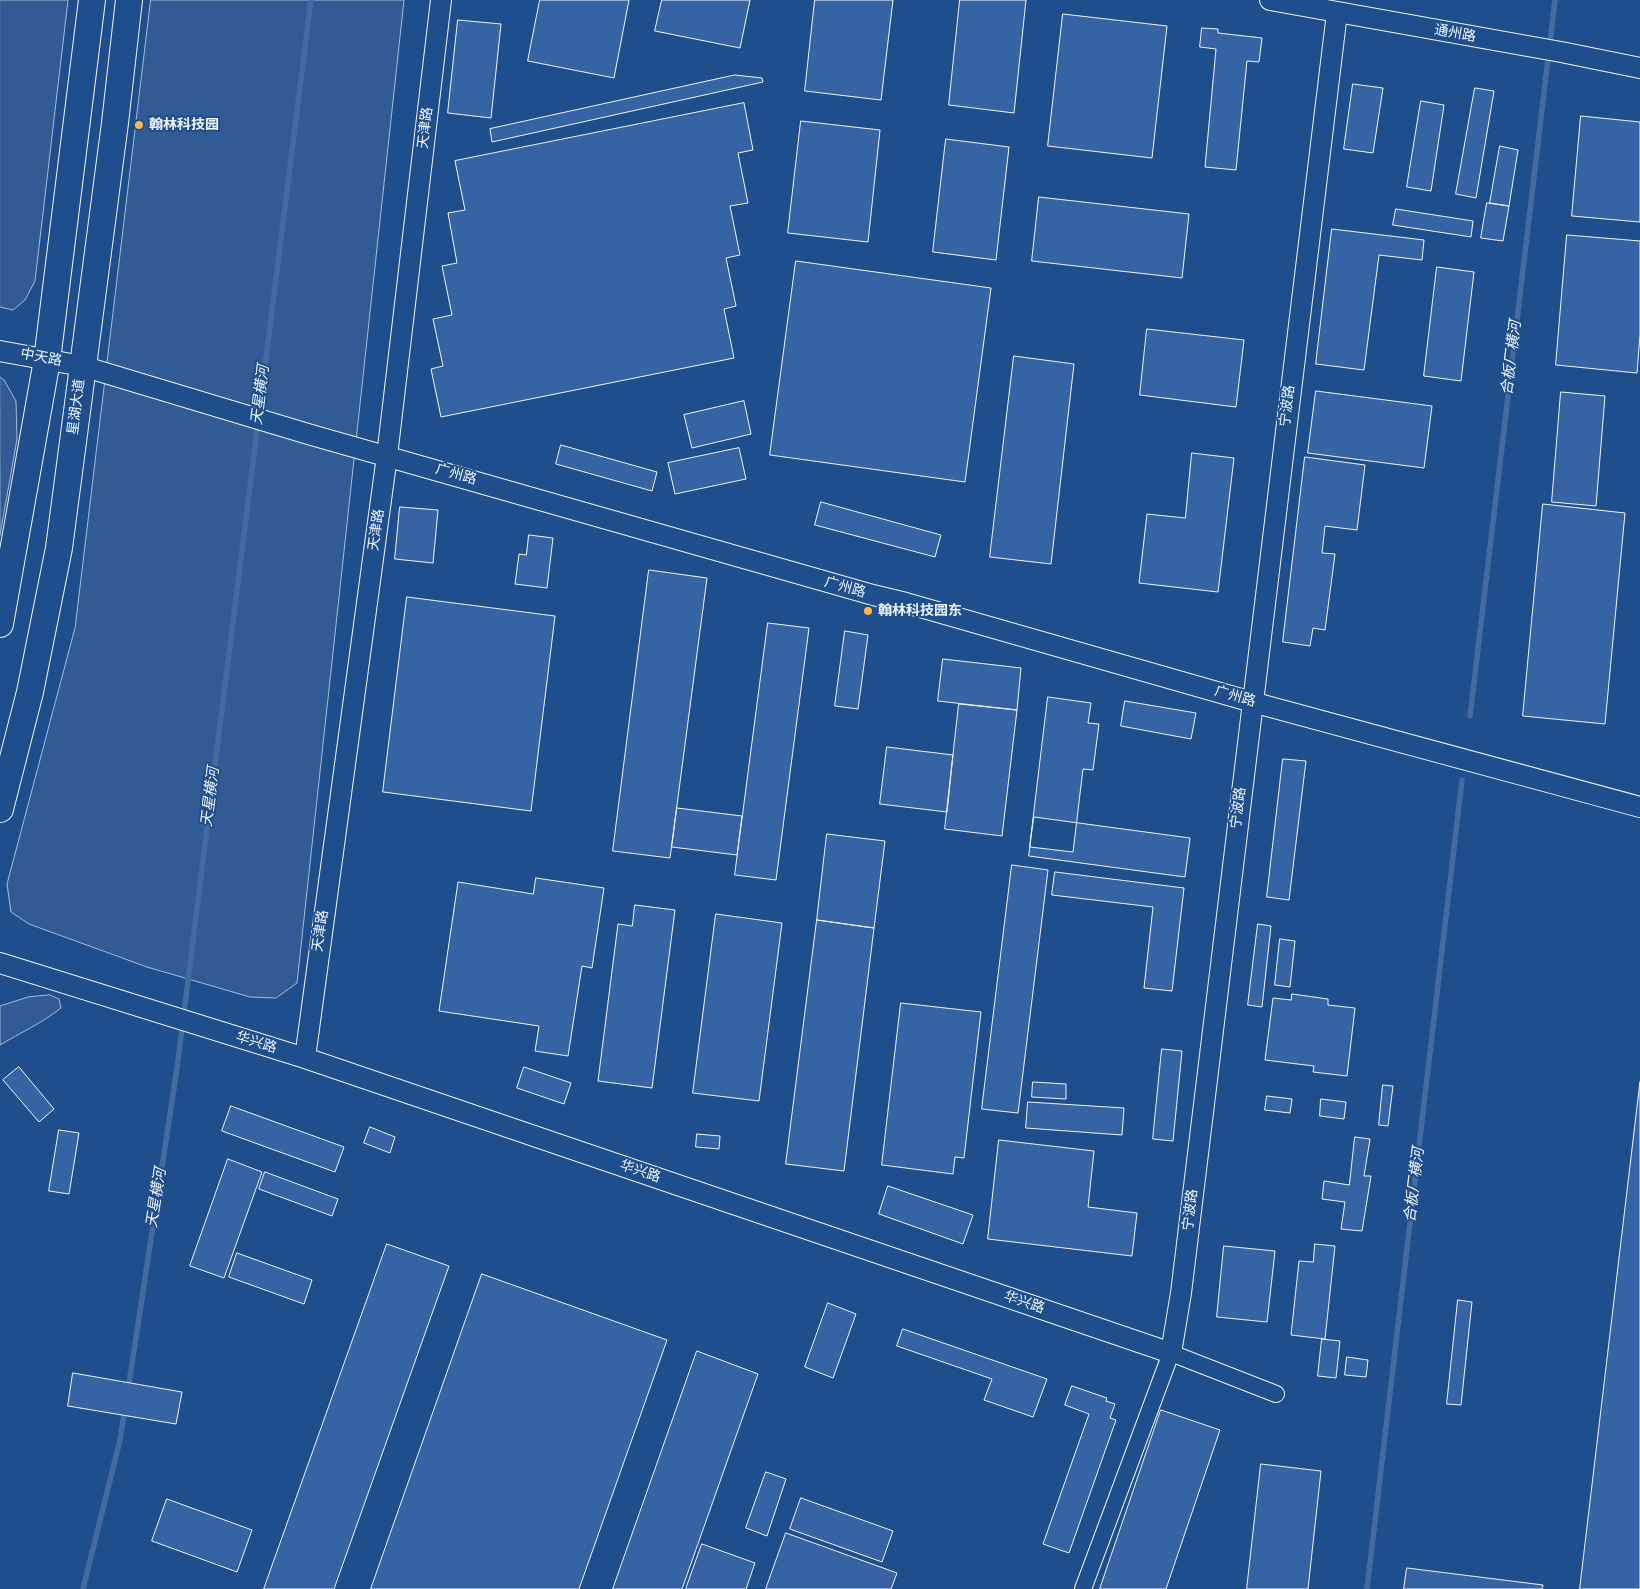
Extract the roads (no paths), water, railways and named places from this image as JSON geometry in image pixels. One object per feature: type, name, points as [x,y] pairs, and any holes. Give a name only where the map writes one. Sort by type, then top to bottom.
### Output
[{"type":"main road","points":[[0,624],[48,360],[92,0]]},
{"type":"main road","name":"星湖大道","points":[[0,809],[30,692],[59,548],[115,123],[129,0]]},
{"type":"street","name":"天津路","points":[[305,1058],[387,456],[441,0]]},
{"type":"street","name":"通州路","points":[[1270,0],[1640,68]]},
{"type":"street","name":"宁波路","points":[[1083,1589],[1171,1353],[1181,1293],[1336,13]]},
{"type":"street","name":"中天路","points":[[0,351],[82,366]]},
{"type":"street","name":"广州路","points":[[82,366],[308,434],[873,596],[906,603],[1252,702],[1640,807]]},
{"type":"street","name":"华兴路","points":[[0,963],[305,1058],[1171,1353],[1276,1394]]},
{"type":"waterway","name":"天星横河","points":[[128,1390],[177,1068],[311,0]]},
{"type":"waterway","name":"合板厂横河","points":[[1470,716],[1555,0]]},
{"type":"waterway","name":"合板厂横河","points":[[1367,1589],[1462,780]]},
{"type":"waterway","name":"天星横河","points":[[83,1589],[120,1440],[125,1409]]},
{"type":"place","name":"翰林科技园","points":[[139,125]]},
{"type":"place","name":"翰林科技园东","points":[[868,611]]}]
